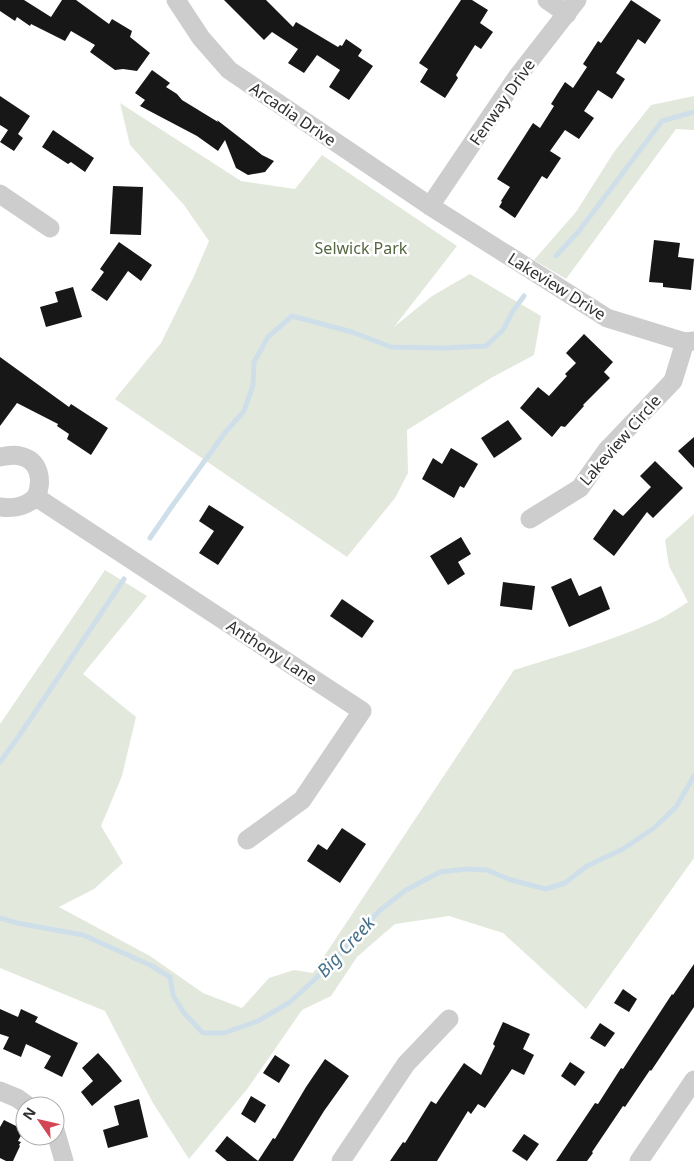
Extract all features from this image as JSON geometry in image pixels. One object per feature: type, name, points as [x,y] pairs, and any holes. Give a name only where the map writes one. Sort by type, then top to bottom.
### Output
[{"type":"street","name":"Arcadia Drive","points":[[176,0],[201,38],[229,70],[430,206]]},
{"type":"street","points":[[547,0],[572,7]]},
{"type":"street","name":"Fenway Drive","points":[[430,206],[517,78],[572,7]]},
{"type":"street","points":[[0,194],[50,228]]},
{"type":"street","name":"Lakeview Drive","points":[[430,206],[607,318],[689,342]]},
{"type":"street","name":"Lakeview Circle","points":[[530,518],[580,488],[607,450],[673,381],[689,342]]},
{"type":"street","points":[[0,457],[20,456],[32,462],[39,473],[40,488],[36,497],[21,507],[0,507]]},
{"type":"street","name":"Anthony Lane","points":[[36,497],[362,711],[302,800],[247,840]]},
{"type":"street","points":[[341,1161],[406,1064],[449,1019]]},
{"type":"street","points":[[639,1161],[694,1080]]},
{"type":"street","points":[[0,1092],[15,1097]]},
{"type":"street","points":[[60,1146],[64,1161]]},
{"type":"green space","points":[[694,96],[694,130],[676,129],[566,279],[534,260],[576,212],[614,152],[651,105]]},
{"type":"green space","name":"Selwick Park","points":[[120,103],[241,181],[295,189],[322,155],[457,246],[394,327],[432,296],[470,274],[541,316],[534,355],[491,378],[407,430],[408,473],[395,498],[347,557],[115,399],[161,343],[209,241],[184,205],[130,145]]},
{"type":"green space","points":[[694,514],[694,858],[586,1009],[503,933],[449,916],[395,924],[357,957],[331,996],[302,1010],[248,1088],[189,1159],[153,1103],[105,1011],[0,968],[0,724],[105,570],[147,596],[83,674],[136,717],[122,776],[101,826],[123,863],[94,889],[59,907],[150,956],[203,993],[242,1008],[269,978],[294,970],[313,973],[514,670],[623,635],[658,620],[688,602],[669,566],[665,540]]},
{"type":"building","points":[[0,0],[24,0],[51,17],[62,0],[76,0],[109,24],[112,19],[132,31],[130,37],[150,53],[137,71],[115,70],[90,52],[95,45],[71,31],[65,41],[31,24],[30,26],[17,17],[15,21],[0,11]]},
{"type":"building","points":[[224,0],[266,0],[293,27],[296,22],[338,47],[342,46],[346,39],[362,50],[358,56],[373,66],[349,100],[329,87],[340,70],[317,55],[304,73],[288,63],[298,49],[272,32],[264,40]]},
{"type":"building","points":[[461,0],[472,0],[488,10],[480,23],[493,32],[481,49],[475,45],[456,75],[458,78],[445,98],[420,82],[428,69],[419,63]]},
{"type":"building","points":[[631,0],[661,20],[645,44],[638,39],[616,73],[625,79],[612,99],[598,90],[584,111],[594,118],[579,139],[565,130],[550,151],[561,158],[547,179],[542,176],[515,218],[499,207],[510,187],[497,179],[533,123],[540,128],[554,106],[551,104],[565,82],[573,88],[587,67],[583,64],[598,41],[601,43]]},
{"type":"building","points":[[152,70],[170,83],[166,87],[177,94],[182,100],[218,122],[217,120],[262,155],[274,161],[265,172],[248,175],[236,168],[225,140],[218,151],[197,136],[140,106],[145,100],[135,93]]},
{"type":"building","points":[[0,96],[30,116],[18,134],[23,138],[14,151],[0,142],[8,130],[0,125]]},
{"type":"building","points":[[53,130],[94,158],[85,172],[71,162],[68,164],[42,147]]},
{"type":"building","points":[[113,186],[143,187],[141,235],[110,234]]},
{"type":"building","points":[[654,240],[680,243],[678,257],[694,259],[691,290],[663,287],[663,283],[649,282]]},
{"type":"building","points":[[119,242],[152,265],[141,281],[128,271],[107,301],[91,290],[104,272],[100,269]]},
{"type":"building","points":[[73,287],[82,317],[46,327],[40,307],[58,302],[55,292]]},
{"type":"building","points":[[584,334],[613,362],[604,372],[610,378],[583,405],[565,427],[561,426],[552,437],[520,408],[538,387],[549,396],[567,376],[565,374],[576,363],[566,353]]},
{"type":"building","points":[[0,357],[69,407],[71,404],[108,428],[91,455],[67,439],[69,434],[57,426],[58,424],[17,403],[0,426]]},
{"type":"building","points":[[508,420],[522,439],[494,458],[481,438]]},
{"type":"building","points":[[694,437],[694,468],[678,451]]},
{"type":"building","points":[[451,448],[478,464],[464,488],[460,486],[454,498],[422,479],[433,458],[442,464]]},
{"type":"building","points":[[655,461],[683,488],[653,518],[647,512],[614,556],[593,539],[614,509],[623,516],[651,487],[640,476]]},
{"type":"building","points":[[209,505],[244,527],[218,565],[199,553],[214,531],[199,521]]},
{"type":"building","points":[[461,537],[471,554],[458,562],[465,574],[448,585],[430,556]]},
{"type":"building","points":[[571,578],[579,596],[601,586],[610,609],[569,627],[551,587]]},
{"type":"building","points":[[503,582],[535,586],[532,610],[500,606]]},
{"type":"building","points":[[342,599],[374,621],[362,638],[330,616]]},
{"type":"building","points":[[342,828],[366,844],[340,883],[307,861],[318,844],[327,850]]},
{"type":"building","points":[[694,964],[694,1007],[651,1071],[625,1107],[623,1106],[587,1161],[556,1161],[595,1103],[598,1104],[621,1068],[623,1069]]},
{"type":"building","points":[[623,989],[637,999],[629,1012],[614,1003]]},
{"type":"building","points":[[0,1009],[18,1017],[21,1009],[38,1017],[35,1022],[78,1043],[62,1077],[44,1068],[51,1056],[26,1044],[21,1057],[3,1049],[9,1037],[0,1034]]},
{"type":"building","points":[[503,1022],[530,1034],[523,1049],[534,1055],[524,1075],[512,1069],[485,1108],[478,1104],[471,1114],[468,1111],[437,1161],[390,1161],[403,1142],[405,1143],[431,1101],[436,1104],[464,1063],[481,1075],[495,1046],[493,1044]]},
{"type":"building","points":[[600,1023],[615,1033],[605,1047],[590,1038]]},
{"type":"building","points":[[98,1053],[122,1081],[92,1106],[81,1092],[93,1081],[82,1068]]},
{"type":"building","points":[[275,1055],[290,1065],[279,1083],[263,1073]]},
{"type":"building","points":[[325,1059],[349,1076],[324,1111],[293,1161],[258,1161],[273,1138],[275,1139]]},
{"type":"building","points":[[570,1062],[585,1072],[575,1086],[561,1076]]},
{"type":"building","points":[[251,1096],[266,1105],[255,1123],[241,1114]]},
{"type":"building","points":[[139,1099],[148,1137],[108,1148],[103,1130],[119,1125],[114,1106]]},
{"type":"building","points":[[4,1120],[15,1126],[15,1146],[20,1146],[13,1161],[6,1161],[0,1158],[0,1127]]},
{"type":"building","points":[[524,1134],[539,1144],[527,1161],[512,1151]]},
{"type":"building","points":[[227,1136],[258,1161],[227,1161],[215,1151]]},
{"type":"waterway","points":[[556,256],[579,231],[662,121],[694,112]]},
{"type":"waterway","points":[[150,538],[224,434],[244,411],[253,385],[254,362],[268,337],[292,316],[352,332],[391,347],[443,348],[486,346],[503,330],[524,296]]},
{"type":"waterway","points":[[0,762],[124,579]]},
{"type":"waterway","name":"Big Creek","points":[[0,918],[83,935],[150,965],[170,977],[173,995],[184,1013],[203,1033],[224,1033],[258,1021],[290,1002],[326,969],[379,911],[406,890],[440,872],[467,869],[487,870],[511,880],[546,889],[565,883],[587,866],[623,849],[654,828],[676,807],[694,776]]}]
